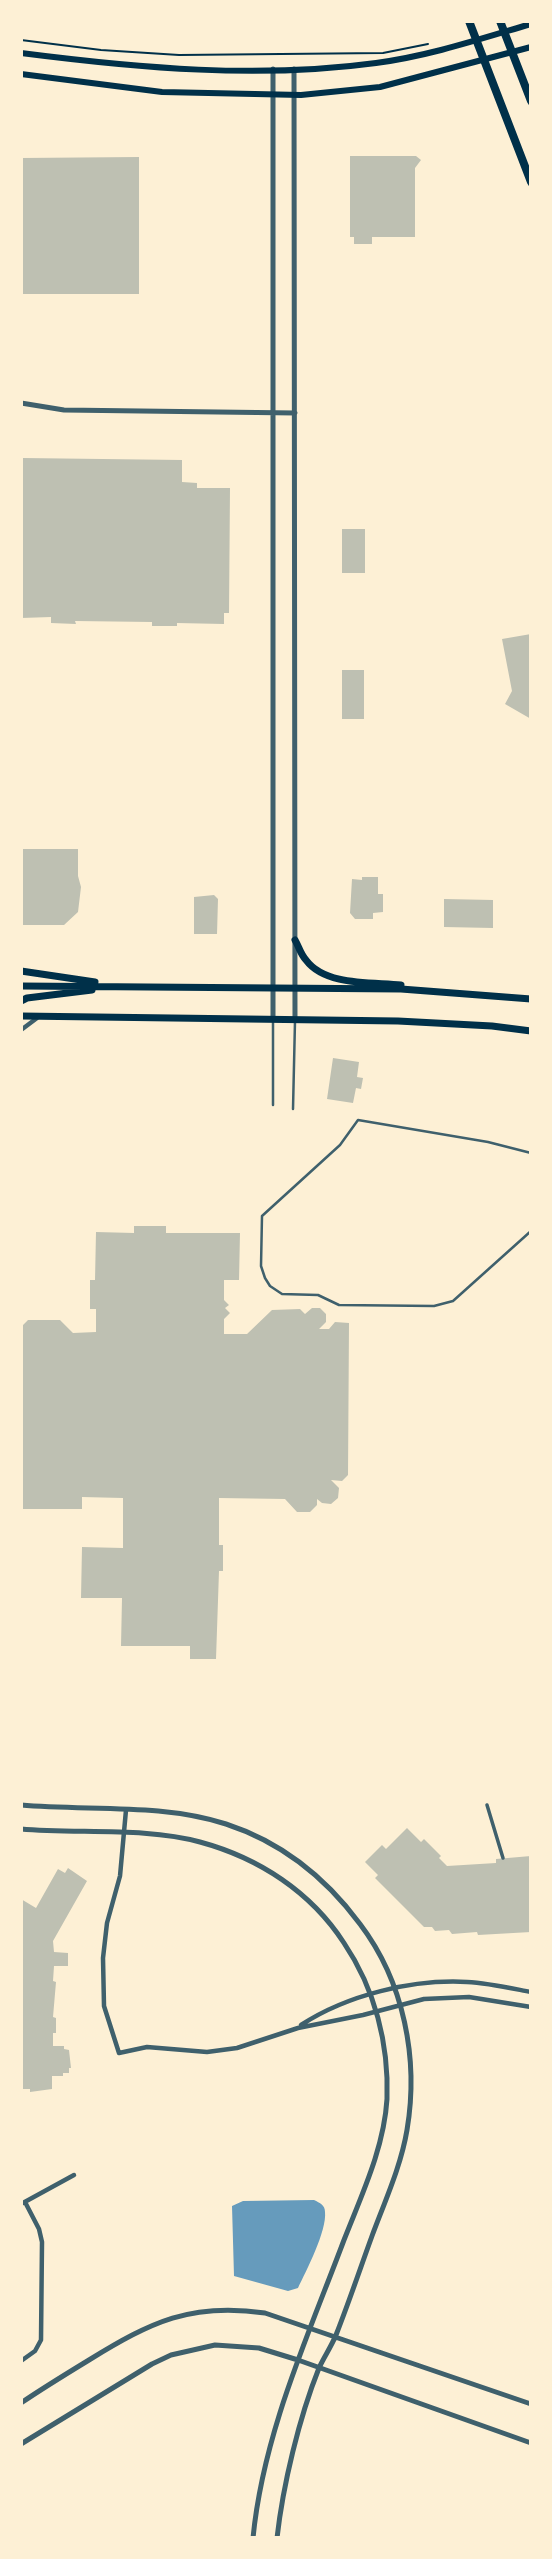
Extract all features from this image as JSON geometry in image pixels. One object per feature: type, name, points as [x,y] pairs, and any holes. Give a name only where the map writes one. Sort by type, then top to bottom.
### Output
[{"type":"highway","points":[[470,21],[531,182]]},
{"type":"highway","points":[[500,21],[531,101]]},
{"type":"highway","points":[[295,940],[304,959],[333,978],[531,999]]},
{"type":"highway","points":[[21,971],[124,986]]},
{"type":"highway","points":[[21,986],[460,992]]},
{"type":"highway","points":[[21,1001],[27,998],[124,986]]},
{"type":"highway","points":[[21,1016],[458,1023],[531,1031]]},
{"type":"main road","points":[[21,53],[160,68],[294,69],[378,63],[531,24]]},
{"type":"main road","points":[[21,74],[162,92],[294,95],[356,91],[531,47]]},
{"type":"street","points":[[273,69],[273,1019]]},
{"type":"street","points":[[294,69],[295,1019]]},
{"type":"street","points":[[21,403],[64,410],[295,413]]},
{"type":"street","points":[[21,1030],[38,1017]]},
{"type":"street","points":[[21,1805],[181,1814],[226,1824],[288,1853],[322,1880],[353,1914],[379,1953],[401,2004],[411,2068],[407,2132],[397,2168],[335,2337],[319,2369],[292,2459],[277,2538]]},
{"type":"street","points":[[486,1805],[503,1858]]},
{"type":"street","points":[[126,1810],[120,1876],[107,1923],[103,1958],[104,2006],[119,2053],[147,2047],[206,2052],[237,2048],[298,2028],[401,2004],[447,1997],[479,1998],[531,2007]]},
{"type":"street","points":[[21,1829],[197,1841],[236,1854],[271,1872],[306,1898],[336,1930],[359,1967],[377,2010],[387,2070],[387,2100],[380,2144],[298,2360],[269,2453],[259,2494],[253,2538]]},
{"type":"street","points":[[298,2028],[320,2013],[394,1989],[444,1982],[467,1982],[531,1992]]},
{"type":"street","points":[[21,2361],[35,2351],[42,2334],[42,2242],[36,2222],[23,2203],[74,2175]]},
{"type":"street","points":[[21,2403],[131,2334],[176,2316],[219,2309],[265,2313],[531,2404]]},
{"type":"street","points":[[21,2444],[171,2355],[215,2346],[238,2345],[259,2348],[298,2360],[531,2443]]},
{"type":"lane","points":[[273,1019],[273,1105]]},
{"type":"lane","points":[[293,1109],[295,1019]]},
{"type":"lane","points":[[531,1153],[488,1142],[358,1120],[340,1146],[262,1216],[261,1266],[265,1278],[282,1294],[318,1294],[339,1306],[434,1306],[460,1297],[531,1231]]},
{"type":"path","points":[[21,40],[101,50],[179,55],[383,53],[436,42]]},
{"type":"water","points":[[314,2200],[324,2208],[325,2220],[315,2251],[298,2288],[288,2291],[234,2276],[232,2206],[243,2201]]},
{"type":"building","points":[[350,156],[416,156],[421,160],[415,168],[415,237],[372,237],[372,244],[354,244],[354,237],[350,237]]},
{"type":"building","points":[[139,157],[139,294],[21,294],[21,158]]},
{"type":"building","points":[[23,458],[182,460],[182,482],[197,483],[197,488],[230,488],[229,613],[224,613],[224,624],[177,623],[177,626],[152,626],[152,622],[75,621],[76,624],[51,623],[51,617],[21,618]]},
{"type":"building","points":[[342,529],[365,529],[365,573],[342,573]]},
{"type":"building","points":[[531,634],[531,719],[505,704],[512,691],[502,639]]},
{"type":"building","points":[[342,670],[364,670],[364,719],[342,719]]},
{"type":"building","points":[[21,849],[78,849],[78,876],[81,887],[78,912],[64,925],[21,925]]},
{"type":"building","points":[[362,877],[378,877],[378,894],[383,894],[383,912],[373,913],[373,919],[355,919],[350,913],[352,879],[362,880]]},
{"type":"building","points":[[214,895],[218,899],[217,934],[194,934],[194,897]]},
{"type":"building","points":[[444,899],[493,900],[493,928],[444,927]]},
{"type":"building","points":[[333,1058],[359,1062],[357,1077],[363,1078],[361,1089],[356,1088],[353,1103],[327,1099]]},
{"type":"building","points":[[134,1226],[166,1226],[166,1233],[240,1233],[239,1280],[224,1280],[224,1300],[229,1305],[225,1308],[230,1313],[224,1319],[224,1334],[247,1334],[272,1310],[300,1309],[305,1314],[312,1308],[320,1308],[326,1314],[326,1322],[319,1329],[329,1329],[335,1322],[349,1323],[348,1475],[342,1481],[331,1480],[339,1488],[338,1498],[331,1504],[317,1499],[317,1505],[310,1512],[297,1512],[285,1499],[219,1498],[219,1545],[223,1545],[223,1571],[219,1571],[216,1659],[190,1659],[190,1646],[121,1646],[122,1598],[81,1598],[82,1547],[123,1548],[123,1498],[82,1497],[82,1509],[21,1509],[22,1326],[28,1320],[60,1320],[73,1333],[96,1332],[96,1309],[90,1309],[90,1280],[95,1280],[96,1232],[134,1233]]},
{"type":"building","points":[[407,1828],[421,1842],[424,1839],[447,1866],[496,1863],[496,1859],[531,1856],[531,1932],[452,1934],[449,1930],[435,1931],[432,1927],[424,1927],[375,1878],[378,1875],[365,1862],[382,1845],[386,1849]]},
{"type":"building","points":[[68,1868],[87,1881],[53,1941],[54,1952],[68,1953],[68,1966],[54,1966],[53,1981],[56,1982],[53,2017],[56,2018],[56,2033],[53,2033],[53,2046],[64,2046],[64,2049],[69,2050],[71,2068],[69,2073],[63,2073],[63,2076],[52,2076],[52,2089],[30,2092],[30,2089],[22,2089],[21,2079],[21,1899],[36,1908],[58,1869],[65,1873]]}]
